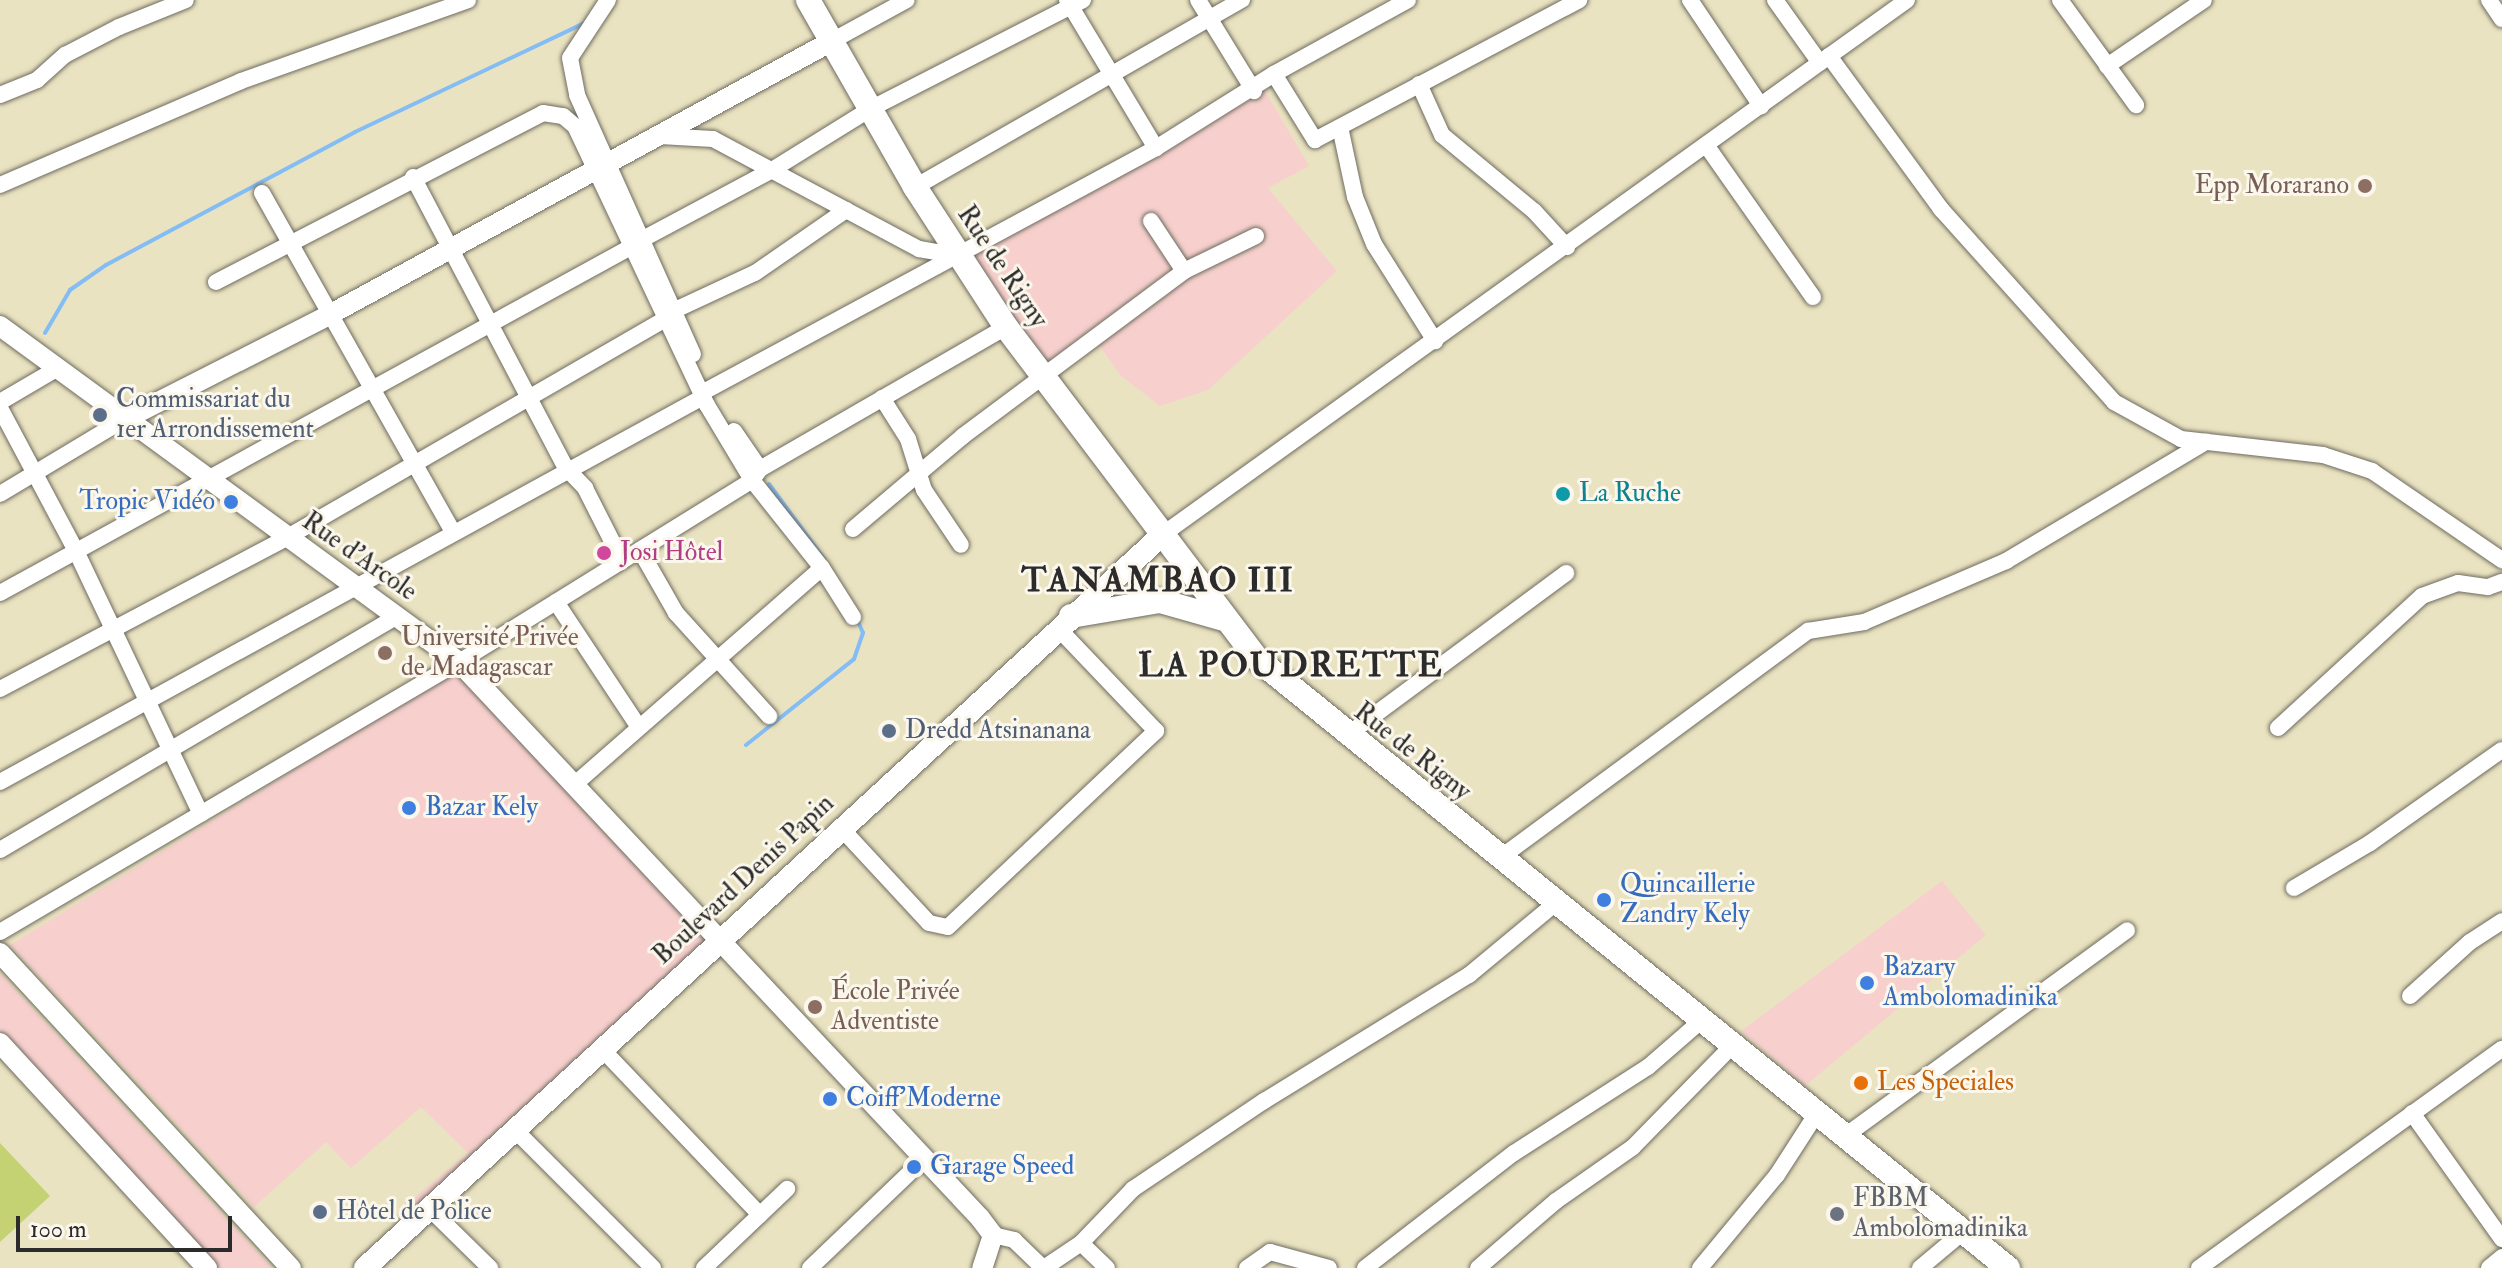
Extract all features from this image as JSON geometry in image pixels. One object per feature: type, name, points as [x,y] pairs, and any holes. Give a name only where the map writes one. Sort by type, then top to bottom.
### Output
[{"type":"main road","name":"Rue de Rigny","points":[[808,0],[915,187],[1006,327],[1257,659],[1346,736],[1557,902],[2008,1268]]},
{"type":"main road","name":"Boulevard Denis Papin","points":[[365,1268],[431,1210],[513,1128],[1162,535]]},
{"type":"main road","points":[[1064,622],[1160,601],[1225,619]]},
{"type":"street","points":[[0,95],[37,80],[65,55],[119,27],[186,0]]},
{"type":"street","points":[[0,185],[241,81],[468,0]]},
{"type":"street","points":[[600,169],[577,95],[570,58],[608,0]]},
{"type":"street","points":[[0,494],[125,419],[329,315],[907,0]]},
{"type":"street","points":[[1198,0],[1254,91]]},
{"type":"street","points":[[915,187],[1242,0]]},
{"type":"street","points":[[0,782],[150,704],[566,468],[1156,148],[1254,91],[1274,74],[1408,0]]},
{"type":"street","points":[[1690,0],[1761,106]]},
{"type":"street","points":[[1775,0],[1941,209],[2012,284],[2085,374],[2114,402],[2181,439],[2323,455],[2372,471],[2502,560]]},
{"type":"street","points":[[1162,535],[1907,0]]},
{"type":"street","points":[[2060,0],[2136,105]]},
{"type":"street","points":[[2107,66],[2204,0]]},
{"type":"street","points":[[2489,0],[2502,19]]},
{"type":"street","points":[[0,593],[207,475],[772,170],[872,108],[1074,2],[1156,148]]},
{"type":"street","points":[[1274,74],[1315,140],[1571,2]]},
{"type":"street","points":[[1419,84],[1442,135],[1534,211],[1567,247]]},
{"type":"street","points":[[216,282],[413,177],[543,113],[563,116],[575,126],[600,169],[706,393],[756,474],[853,617]]},
{"type":"street","points":[[1340,127],[1355,197],[1374,244],[1435,341]]},
{"type":"street","points":[[660,136],[713,139],[919,249],[958,256]]},
{"type":"street","points":[[1706,145],[1813,297]]},
{"type":"street","points":[[413,177],[566,468],[585,488],[622,561]]},
{"type":"street","points":[[262,193],[287,243],[374,387],[453,532]]},
{"type":"street","points":[[0,689],[286,538],[415,460],[668,316],[755,273],[846,210]]},
{"type":"street","points":[[1151,221],[1184,271]]},
{"type":"street","points":[[853,529],[1044,374],[1184,271],[1256,236]]},
{"type":"street","name":"Rue d'Arcole","points":[[0,326],[459,662],[722,938],[993,1235]]},
{"type":"street","points":[[0,932],[459,662],[756,474],[1006,327]]},
{"type":"street","points":[[58,368],[0,405],[76,551],[110,629],[150,704],[201,814]]},
{"type":"street","points":[[882,398],[922,473],[924,490],[961,545]]},
{"type":"street","points":[[1500,858],[1808,631],[1864,622],[2006,561],[2206,442]]},
{"type":"street","points":[[640,550],[676,613],[769,716]]},
{"type":"street","points":[[575,784],[715,657],[822,568]]},
{"type":"street","points":[[1346,736],[1566,573]]},
{"type":"street","points":[[2278,728],[2422,596],[2458,583],[2488,587],[2502,582]]},
{"type":"street","points":[[556,602],[638,726]]},
{"type":"street","points":[[0,850],[170,747],[397,616]]},
{"type":"street","points":[[841,828],[929,923],[948,927],[1156,731],[1064,622]]},
{"type":"street","points":[[2294,888],[2370,843],[2502,750]]},
{"type":"street","points":[[982,1268],[993,1235],[1014,1240],[1043,1268],[1081,1243],[1133,1189],[1264,1101],[1469,975],[1557,902]]},
{"type":"street","points":[[2410,996],[2470,942],[2502,921]]},
{"type":"street","points":[[1845,1136],[2127,930]]},
{"type":"street","points":[[0,953],[291,1268]]},
{"type":"street","points":[[1365,1268],[1514,1153],[1648,1067],[1702,1020]]},
{"type":"street","points":[[0,1043],[207,1268]]},
{"type":"street","points":[[1478,1268],[1556,1201],[1633,1147],[1733,1045]]},
{"type":"street","points":[[602,1049],[760,1215]]},
{"type":"street","points":[[2199,1268],[2502,1049]]},
{"type":"street","points":[[1700,1268],[1777,1175],[1817,1113]]},
{"type":"street","points":[[2412,1113],[2502,1239]]},
{"type":"street","points":[[513,1128],[653,1268]]},
{"type":"street","points":[[810,1268],[924,1159]]},
{"type":"street","points":[[704,1268],[787,1189]]},
{"type":"street","points":[[431,1210],[490,1268]]},
{"type":"street","points":[[1920,1268],[1963,1232]]},
{"type":"street","points":[[1081,1243],[1107,1268]]},
{"type":"street","points":[[1247,1268],[1270,1252],[1329,1268]]},
{"type":"street","points":[[2489,1268],[2502,1257]]},
{"type":"shaded area","points":[[1264,89],[1309,166],[1268,188],[1337,271],[1208,390],[1160,406],[1120,375],[1095,339],[1046,369],[965,258]]},
{"type":"shaded area","name":"Bazar Kely","points":[[455,671],[715,946],[415,1219],[403,1207],[468,1153],[421,1107],[351,1168],[326,1142],[254,1207],[10,945]]},
{"type":"shaded area","name":"Bazary Ambolomadinika","points":[[1942,881],[1986,935],[1805,1086],[1741,1031]]},
{"type":"shaded area","points":[[0,973],[272,1268],[213,1268],[0,1037]]},
{"type":"green space","points":[[0,1143],[50,1196],[0,1242]]},
{"type":"waterway","points":[[45,333],[70,290],[106,265],[355,132],[585,23]]},
{"type":"waterway","points":[[769,484],[824,559]]},
{"type":"waterway","points":[[746,745],[854,659],[863,633],[857,619]]},
{"type":"place","name":"Epp Morarano","points":[[2365,186]]},
{"type":"place","name":"Commissariat du 1er Arrondissement","points":[[100,415]]},
{"type":"place","name":"La Ruche","points":[[1563,494]]},
{"type":"place","name":"Tropic Vidéo","points":[[231,502]]},
{"type":"place","name":"Josi Hôtel","points":[[604,553]]},
{"type":"place","name":"Université Privée de Madagascar","points":[[385,653]]},
{"type":"place","name":"Dredd Atsinanana","points":[[889,731]]},
{"type":"place","name":"Bazar Kely","points":[[409,808]]},
{"type":"place","name":"Quincaillerie Zandry Kely","points":[[1604,900]]},
{"type":"place","name":"Bazary Ambolomadinika","points":[[1867,983]]},
{"type":"place","name":"École Privée Adventiste","points":[[815,1007]]},
{"type":"place","name":"Les Speciales","points":[[1861,1083]]},
{"type":"place","name":"Coiff'Moderne","points":[[830,1099]]},
{"type":"place","name":"Garage Speed","points":[[914,1167]]},
{"type":"place","name":"Hôtel de Police","points":[[320,1212]]},
{"type":"place","name":"FBBM Ambolomadinika","points":[[1837,1214]]},
{"type":"district","name":"TANAMBAO III","points":[[1158,581]]},
{"type":"district","name":"LA POUDRETTE","points":[[1291,666]]}]
